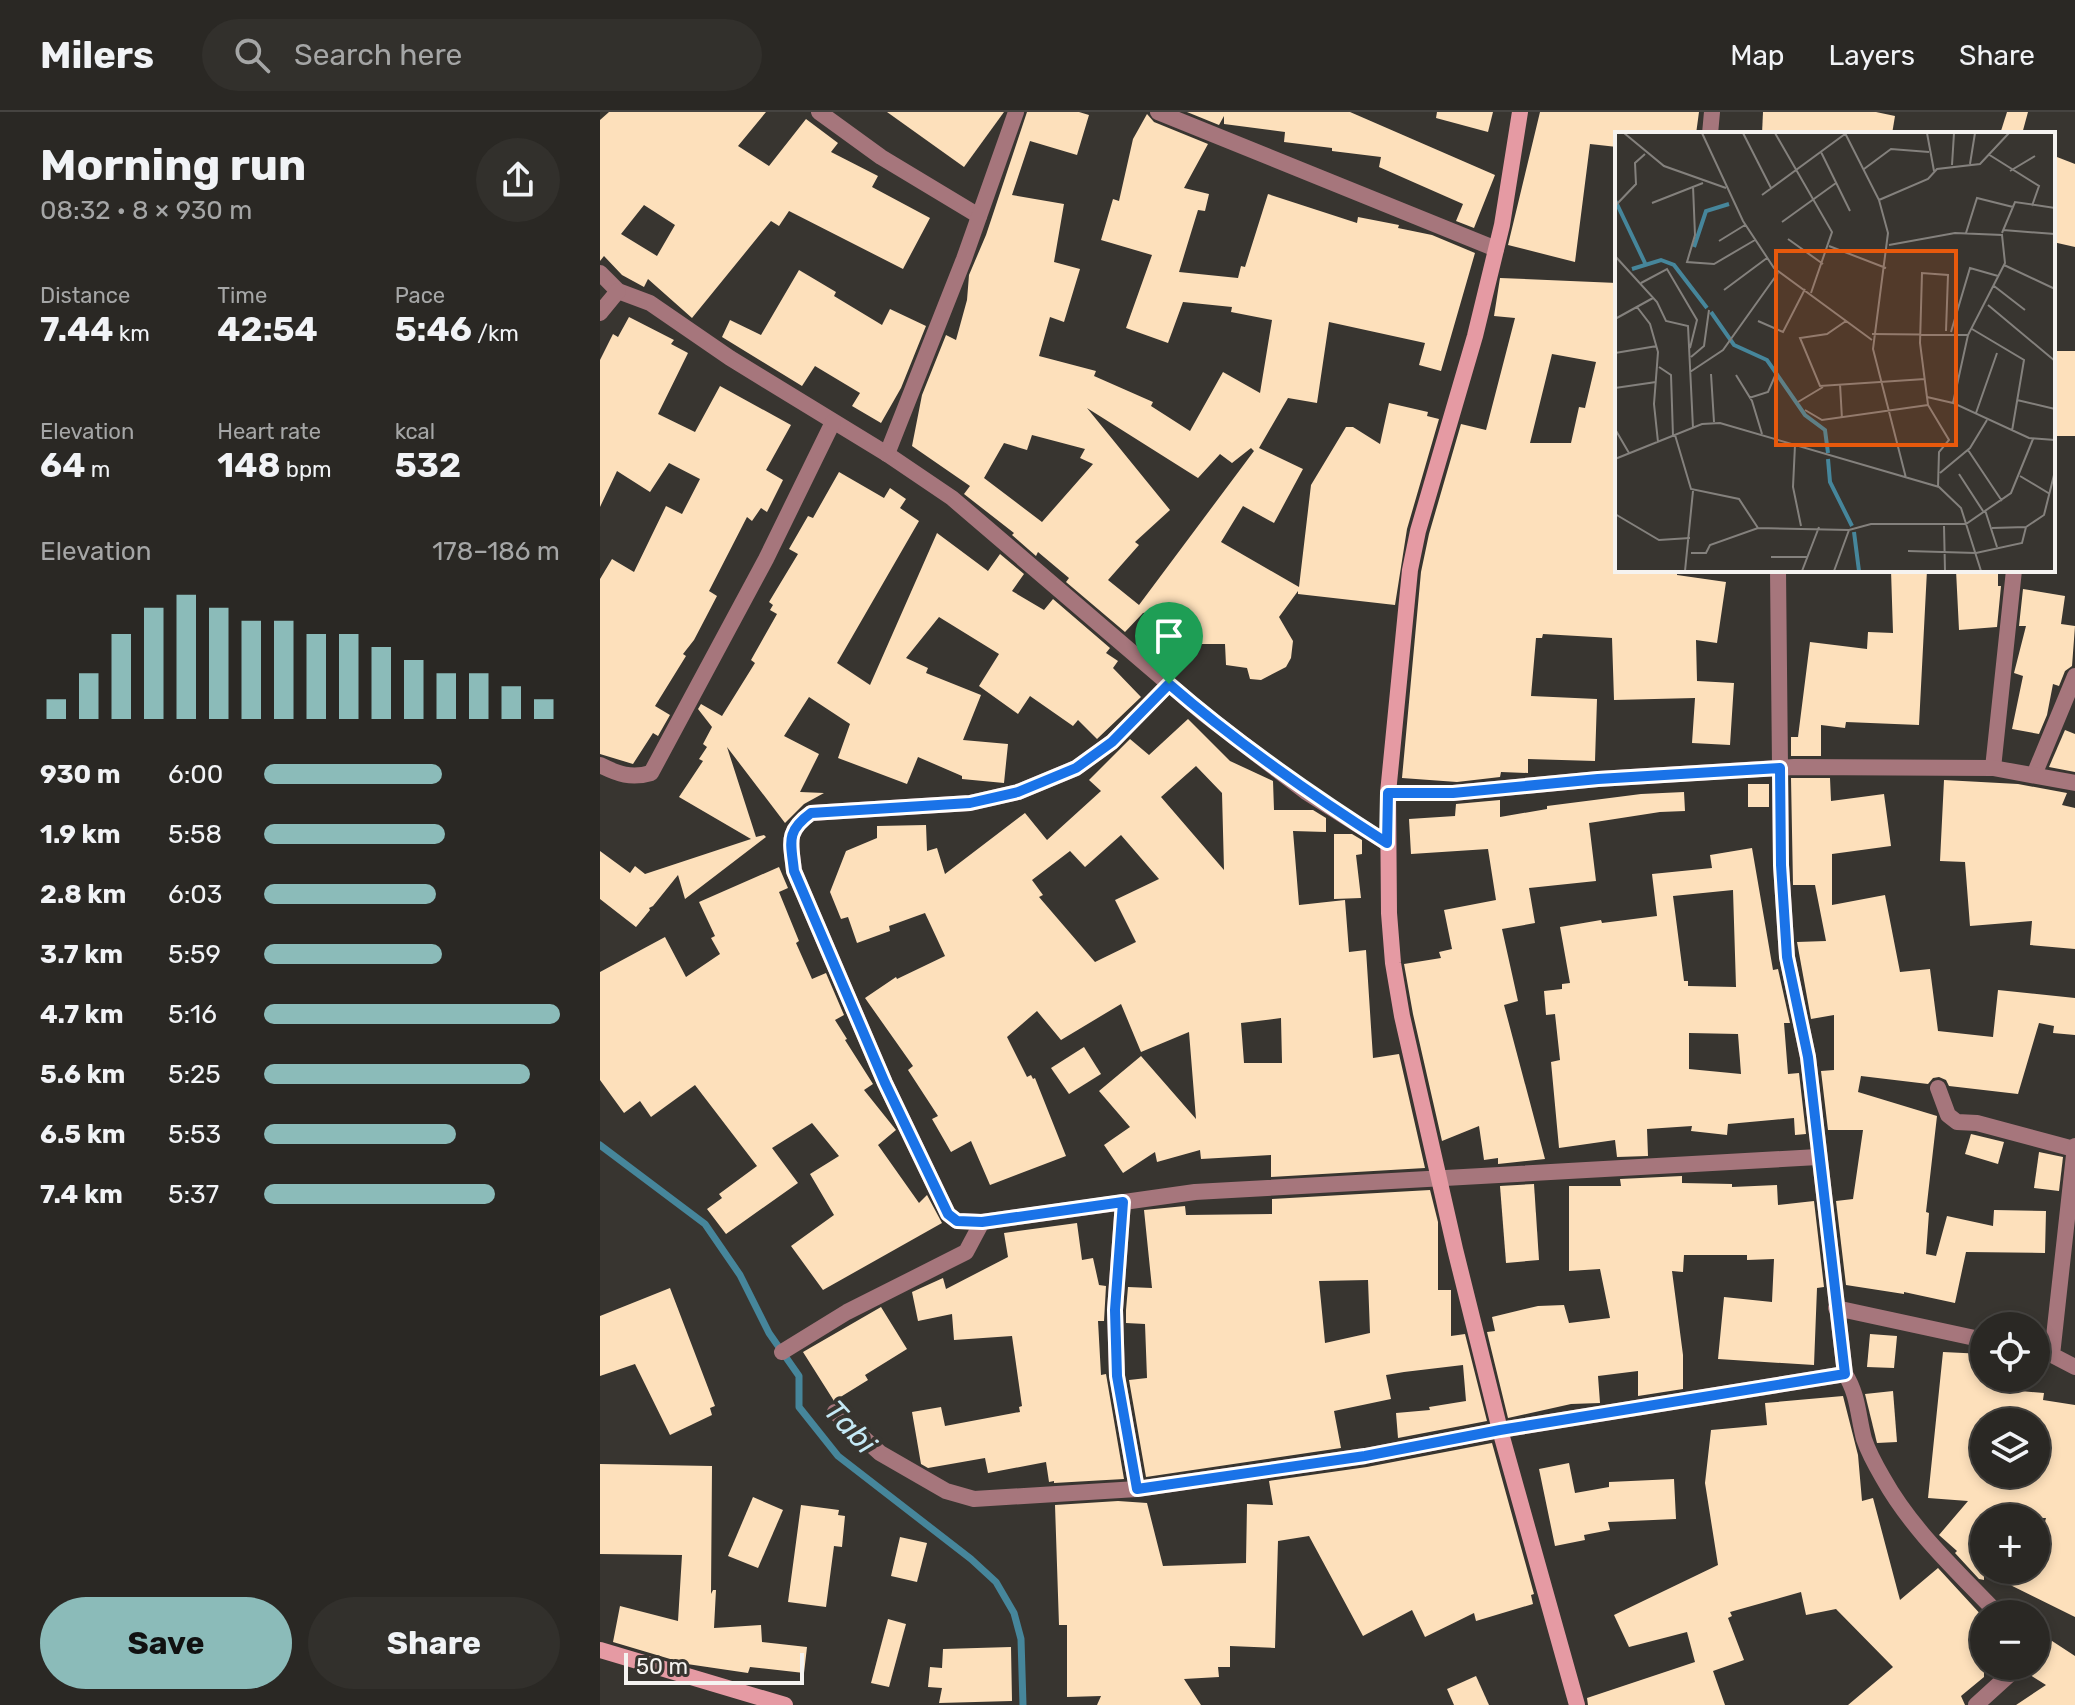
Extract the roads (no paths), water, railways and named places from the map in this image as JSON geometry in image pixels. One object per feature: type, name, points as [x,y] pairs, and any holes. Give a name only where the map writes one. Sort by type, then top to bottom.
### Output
[{"type":"street","points":[[819,112],[881,157],[979,216]]},
{"type":"street","points":[[887,454],[1016,112]]},
{"type":"street","points":[[1158,112],[1496,249]]},
{"type":"street","points":[[1520,112],[1496,249],[1410,570],[1388,793],[1387,843],[1393,963],[1402,1016],[1500,1430],[1577,1705]]},
{"type":"street","points":[[1710,132],[1712,112]]},
{"type":"street","points":[[600,273],[618,291],[650,303],[730,358],[887,454],[952,498],[1216,724],[1306,792],[1387,843]]},
{"type":"street","points":[[600,313],[618,291]]},
{"type":"street","points":[[600,765],[623,776],[639,777],[651,773],[766,559],[833,422]]},
{"type":"street","points":[[1778,572],[1781,865],[1787,957],[1808,1057],[1845,1374],[1852,1386],[1865,1440],[1883,1479],[1936,1549],[1985,1600]]},
{"type":"street","points":[[1993,768],[2014,572]]},
{"type":"street","points":[[2034,775],[2075,676]]},
{"type":"street","points":[[1169,684],[1112,742],[1076,768],[1018,792],[970,803],[811,813],[796,825],[791,841],[794,871],[885,1083],[948,1214],[957,1221],[982,1222],[1195,1192],[1818,1157]]},
{"type":"street","points":[[1388,793],[1453,793],[1598,779],[1780,768],[1993,768],[2075,783]]},
{"type":"street","points":[[1938,1088],[1948,1115],[1957,1122],[1977,1123],[2075,1148],[2050,1313]]},
{"type":"street","points":[[1123,1202],[1115,1310],[1117,1376],[1137,1489]]},
{"type":"street","points":[[782,1352],[847,1312],[966,1252],[982,1222]]},
{"type":"street","points":[[1836,1308],[1970,1337]]},
{"type":"street","points":[[2050,1356],[2075,1367]]},
{"type":"street","points":[[835,1412],[880,1453],[946,1491],[974,1499],[1137,1489],[1365,1456],[1500,1430],[1845,1374]]},
{"type":"street","points":[[600,1650],[756,1701],[785,1705]]},
{"type":"street","points":[[1976,1705],[2003,1680]]},
{"type":"waterway","name":"Tabi","points":[[600,1145],[705,1224],[740,1275],[769,1333],[799,1376],[799,1407],[838,1456],[996,1582],[1014,1613],[1021,1639],[1023,1705]]}]
